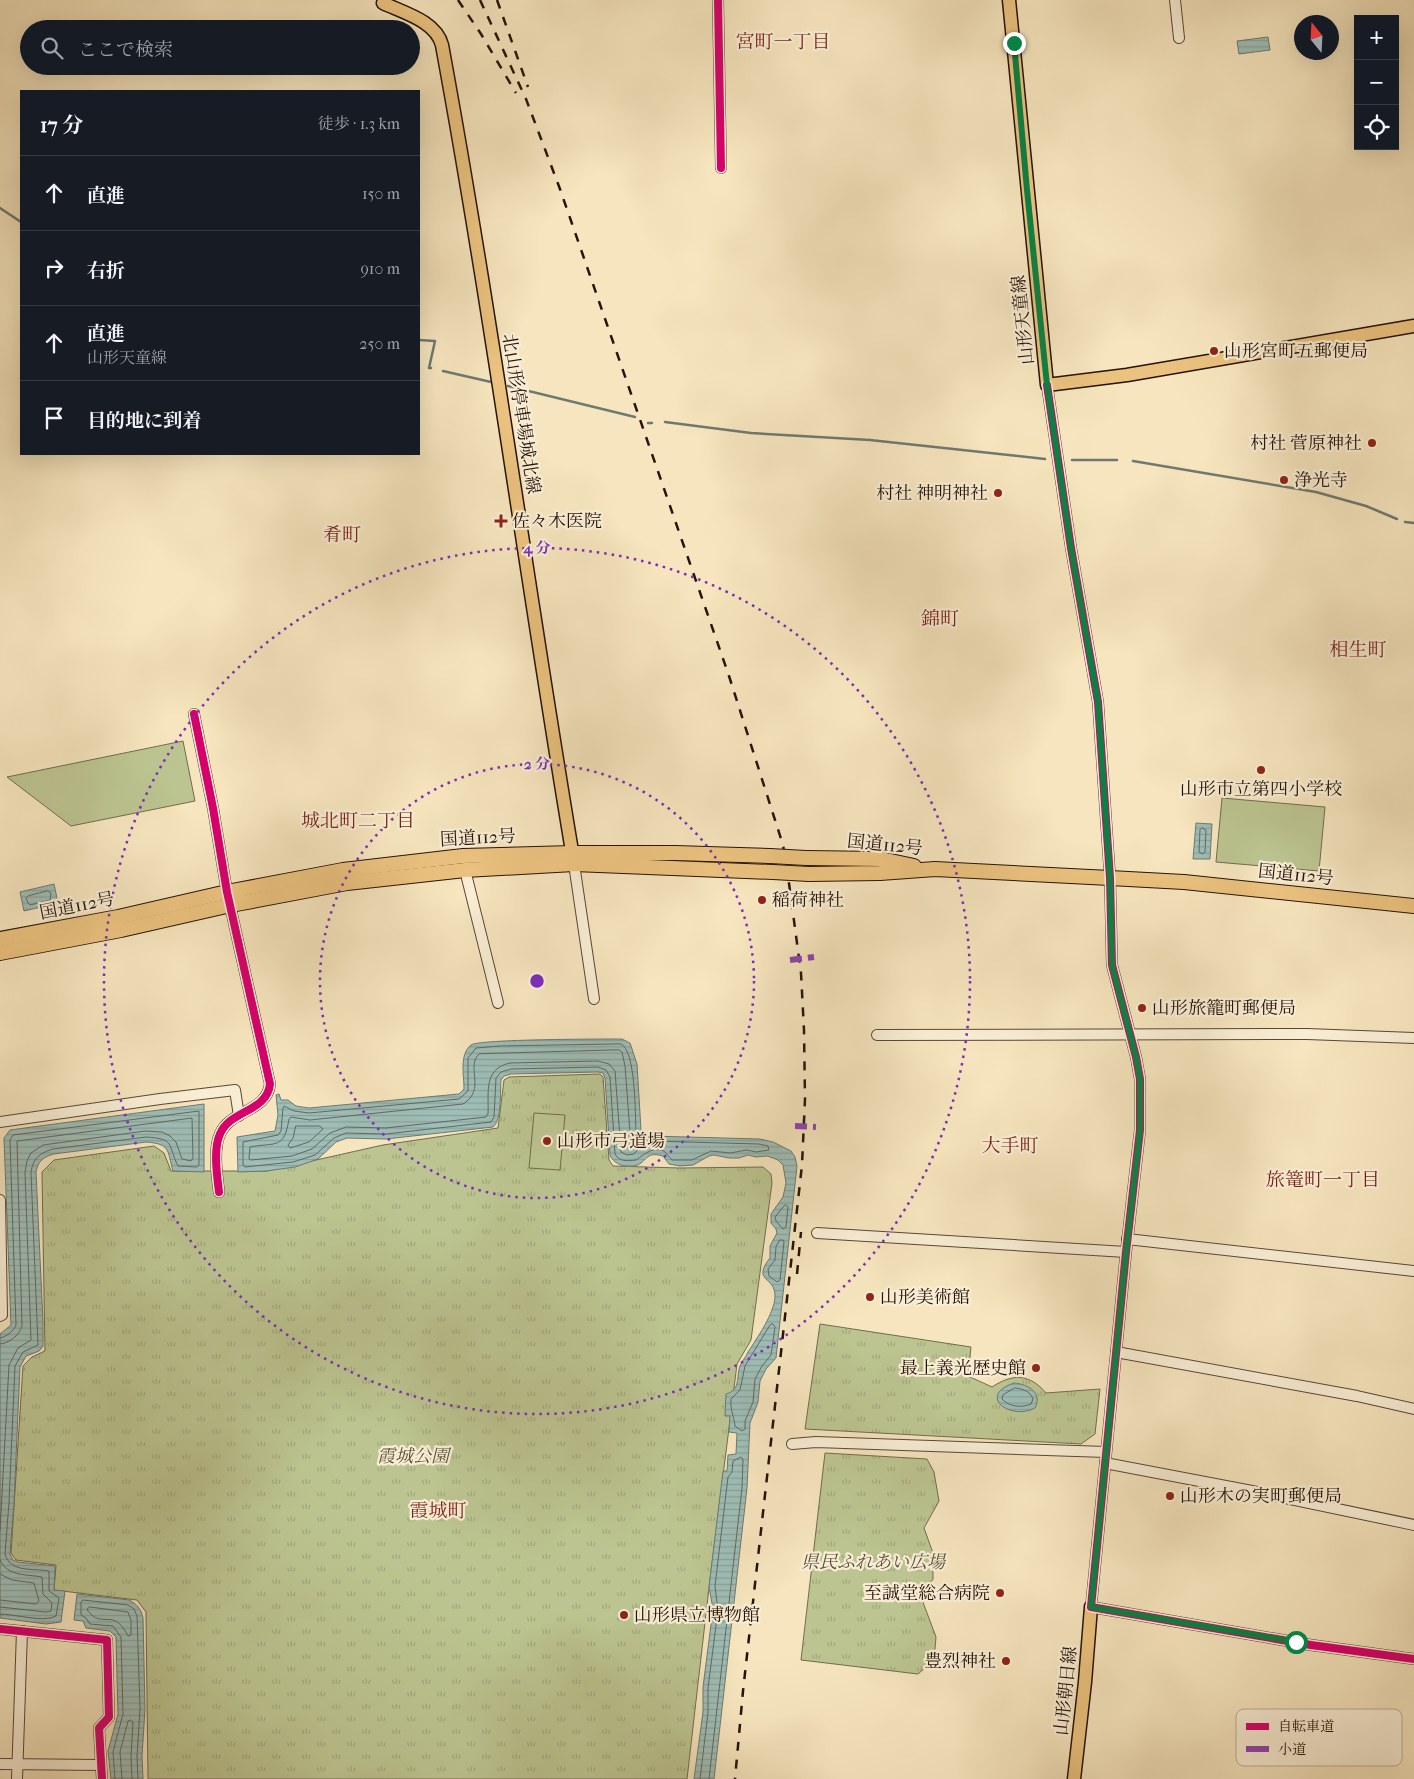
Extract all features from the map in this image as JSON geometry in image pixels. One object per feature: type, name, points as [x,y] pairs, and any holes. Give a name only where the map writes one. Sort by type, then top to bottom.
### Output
[{"type":"highway","name":"国道112号","points":[[0,939],[229,899],[346,883],[573,859],[675,853],[881,859],[935,869]]},
{"type":"highway","name":"国道112号","points":[[0,953],[111,932],[343,870],[463,856],[573,859],[809,874],[880,873],[935,869],[1110,878],[1184,882],[1414,906]]},
{"type":"main road","name":"山形天童線","points":[[1009,0],[1047,385],[1137,374],[1414,326]]},
{"type":"main road","name":"北山形停車場城北線","points":[[381,1],[418,20]]},
{"type":"main road","name":"北山形停車場城北線","points":[[420,21],[433,28],[440,36],[461,147],[508,434],[542,674],[573,859]]},
{"type":"main road","name":"山形朝日線","points":[[1074,1779],[1091,1607]]},
{"type":"street","points":[[718,0],[721,168]]},
{"type":"street","points":[[1176,0],[1179,38]]},
{"type":"street","points":[[1047,385],[1071,548],[1098,702],[1110,878],[1112,965],[1140,1079],[1140,1130],[1091,1607],[1311,1644],[1414,1659]]},
{"type":"street","points":[[194,714],[229,899],[270,1084],[265,1098],[225,1126],[220,1134],[216,1170],[219,1192]]},
{"type":"street","points":[[573,859],[594,999]]},
{"type":"street","points":[[466,870],[498,1003]]},
{"type":"street","points":[[877,1035],[1316,1034],[1414,1038]]},
{"type":"street","points":[[0,1122],[160,1098],[235,1090],[239,1116]]},
{"type":"street","points":[[0,1200],[2,1316],[0,1316]]},
{"type":"street","points":[[817,1234],[1126,1252]]},
{"type":"street","points":[[1128,1239],[1414,1271]]},
{"type":"street","points":[[1116,1352],[1357,1396],[1414,1409]]},
{"type":"street","points":[[792,1444],[816,1442],[1106,1452]]},
{"type":"street","points":[[1105,1463],[1252,1490],[1414,1525]]},
{"type":"street","points":[[0,1629],[107,1640],[109,1717],[99,1728],[102,1779]]},
{"type":"street","points":[[17,1779],[22,1631]]},
{"type":"street","points":[[0,1764],[101,1765]]},
{"type":"green space","points":[[183,741],[195,801],[71,826],[7,777]]},
{"type":"green space","points":[[1222,798],[1325,807],[1319,871],[1216,862]]},
{"type":"green space","name":"霞城公園","points":[[600,1074],[603,1077],[609,1160],[613,1166],[680,1168],[763,1167],[771,1174],[772,1183],[751,1340],[737,1364],[687,1779],[148,1779],[146,1612],[137,1600],[54,1590],[56,1565],[16,1560],[11,1553],[23,1366],[32,1357],[45,1351],[42,1172],[54,1160],[154,1146],[164,1153],[171,1171],[267,1171],[383,1145],[498,1128],[504,1080],[509,1077]]},
{"type":"green space","name":"山形市弓道場","points":[[534,1113],[565,1115],[560,1170],[529,1168]]},
{"type":"green space","points":[[820,1324],[971,1347],[968,1376],[992,1387],[1007,1379],[1021,1378],[1034,1382],[1046,1393],[1100,1389],[1095,1434],[1081,1444],[805,1429]]},
{"type":"green space","name":"県民ふれあい広場","points":[[825,1453],[927,1459],[934,1472],[939,1501],[924,1528],[933,1553],[933,1579],[921,1597],[936,1637],[934,1660],[918,1674],[801,1660]]},
{"type":"water","points":[[1268,37],[1270,50],[1239,54],[1237,41]]},
{"type":"water","points":[[1196,823],[1212,824],[1210,859],[1193,859]]},
{"type":"water","points":[[54,884],[58,903],[24,911],[20,892]]},
{"type":"water","points":[[622,1039],[630,1043],[637,1064],[641,1130],[643,1133],[650,1136],[760,1139],[773,1142],[791,1151],[797,1166],[776,1358],[766,1369],[760,1381],[758,1402],[750,1423],[747,1488],[714,1779],[694,1779],[703,1712],[703,1687],[713,1609],[709,1587],[723,1471],[727,1471],[728,1455],[736,1454],[737,1433],[729,1432],[730,1416],[725,1416],[726,1394],[731,1392],[736,1386],[741,1364],[764,1326],[774,1304],[774,1290],[763,1275],[763,1271],[770,1258],[770,1246],[777,1233],[771,1223],[771,1214],[783,1197],[786,1183],[783,1165],[778,1160],[767,1156],[756,1157],[748,1155],[739,1158],[729,1158],[714,1155],[693,1165],[680,1166],[669,1164],[663,1156],[654,1155],[633,1166],[624,1166],[615,1162],[610,1155],[605,1078],[603,1073],[598,1072],[511,1074],[504,1076],[501,1080],[498,1118],[493,1127],[386,1139],[347,1138],[336,1142],[318,1159],[295,1167],[238,1172],[237,1137],[275,1131],[278,1115],[276,1095],[279,1094],[281,1100],[288,1100],[296,1106],[309,1108],[459,1094],[464,1089],[463,1066],[465,1054],[471,1045],[517,1040]]},
{"type":"water","points":[[204,1104],[204,1172],[173,1171],[167,1149],[160,1144],[146,1142],[54,1154],[44,1158],[38,1165],[36,1172],[43,1346],[39,1351],[26,1356],[20,1367],[10,1554],[13,1560],[18,1562],[55,1566],[54,1590],[65,1591],[61,1622],[46,1624],[0,1618],[0,1334],[11,1325],[4,1138],[10,1130]]},
{"type":"water","points":[[1014,1383],[1024,1385],[1033,1390],[1037,1398],[1035,1408],[1026,1411],[1016,1411],[1001,1405],[998,1400],[998,1394],[1003,1388]]},
{"type":"water","points":[[77,1594],[129,1600],[138,1607],[142,1615],[145,1709],[142,1756],[143,1779],[111,1779],[108,1751],[118,1714],[116,1637],[110,1631],[86,1628],[83,1621],[74,1620]]},
{"type":"waterway","points":[[0,208],[20,221]]},
{"type":"waterway","points":[[420,340],[435,341],[429,368],[431,368]]},
{"type":"waterway","points":[[443,371],[491,382]]},
{"type":"waterway","points":[[508,386],[635,417]]},
{"type":"waterway","points":[[665,422],[751,433],[870,440],[1045,459]]},
{"type":"waterway","points":[[1072,460],[1117,460]]},
{"type":"waterway","points":[[1133,461],[1316,492],[1366,506],[1397,519]]},
{"type":"waterway","points":[[1405,522],[1414,523]]},
{"type":"railway","points":[[458,0],[481,34],[516,93]]},
{"type":"railway","points":[[480,0],[526,99],[560,189],[729,676],[783,845],[788,876],[801,973],[804,1030],[805,1099],[802,1165],[743,1691],[735,1779]]},
{"type":"railway","points":[[497,0],[528,87]]},
{"type":"railway","points":[[797,1274],[801,1232]]},
{"type":"marked path","points":[[790,960],[814,957]]},
{"type":"marked path","points":[[795,1126],[816,1127]]},
{"type":"cycle path","points":[[718,0],[721,168]]},
{"type":"cycle path","points":[[1047,385],[1071,548],[1098,702],[1110,878],[1112,965],[1140,1079],[1140,1130],[1091,1607],[1311,1645],[1414,1659]]},
{"type":"cycle path","points":[[194,714],[213,808],[227,892],[270,1084],[262,1100],[232,1120],[220,1134],[216,1154],[219,1192]]},
{"type":"cycle path","points":[[0,1629],[107,1640],[109,1717],[99,1728],[102,1779]]},
{"type":"place","name":"山形宮町五郵便局","points":[[1214,351]]},
{"type":"place","name":"村社 菅原神社","points":[[1372,443]]},
{"type":"place","name":"浄光寺","points":[[1284,480]]},
{"type":"place","name":"村社 神明神社","points":[[998,493]]},
{"type":"place","name":"佐々木医院","points":[[501,521]]},
{"type":"place","name":"山形市立第四小学校","points":[[1261,770]]},
{"type":"place","name":"稲荷神社","points":[[762,900]]},
{"type":"place","name":"山形旅籠町郵便局","points":[[1142,1008]]},
{"type":"place","name":"山形市弓道場","points":[[547,1141]]},
{"type":"place","name":"山形美術館","points":[[870,1297]]},
{"type":"place","name":"最上義光歴史館","points":[[1036,1368]]},
{"type":"place","name":"山形木の実町郵便局","points":[[1170,1496]]},
{"type":"place","name":"至誠堂総合病院","points":[[1000,1593]]},
{"type":"place","name":"山形県立博物館","points":[[624,1615]]},
{"type":"place","name":"豊烈神社","points":[[1006,1661]]},
{"type":"district","name":"宮町一丁目","points":[[783,42]]},
{"type":"district","name":"肴町","points":[[342,535]]},
{"type":"district","name":"錦町","points":[[940,619]]},
{"type":"district","name":"相生町","points":[[1358,650]]},
{"type":"district","name":"城北町二丁目","points":[[358,821]]},
{"type":"district","name":"大手町","points":[[1010,1146]]},
{"type":"district","name":"旅篭町一丁目","points":[[1323,1180]]},
{"type":"district","name":"霞城町","points":[[438,1511]]},
{"type":"route","points":[[1014,43],[1047,385],[1071,548],[1098,702],[1110,878],[1112,965],[1140,1079],[1140,1130],[1091,1607],[1296,1642]]}]
